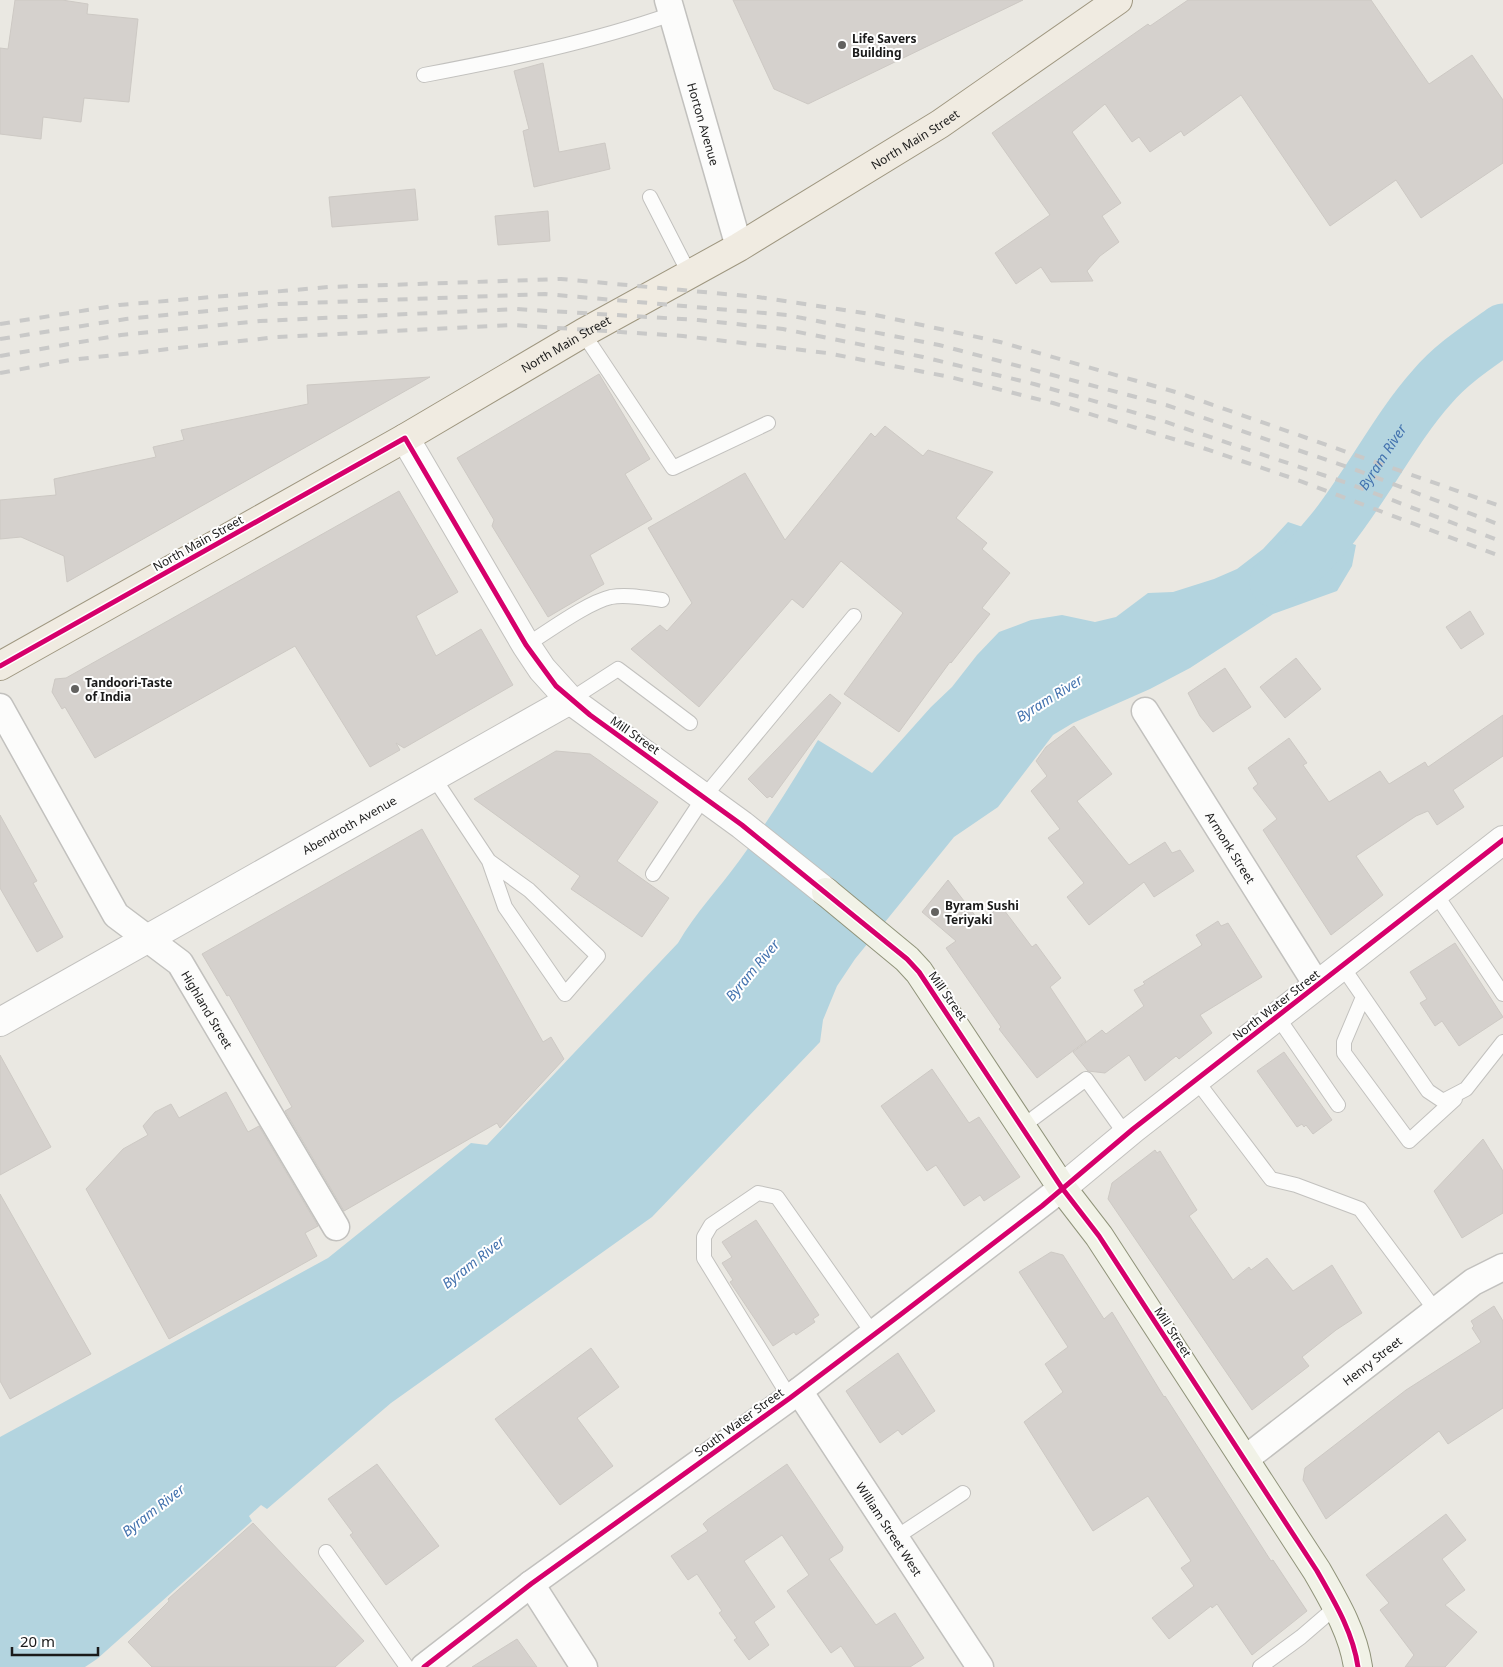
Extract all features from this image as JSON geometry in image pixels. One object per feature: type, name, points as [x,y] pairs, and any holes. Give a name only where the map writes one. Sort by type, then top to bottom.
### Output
[{"type":"main road","name":"North Main Street","points":[[0,666],[406,438],[583,334],[739,247],[940,124],[1113,2]]},
{"type":"main road","name":"Mill Street","points":[[826,892],[907,959],[938,997],[1062,1188],[1099,1236],[1286,1522],[1337,1606],[1351,1638],[1358,1667]]},
{"type":"street","name":"Horton Avenue","points":[[670,7],[739,247]]},
{"type":"street","name":"Mill Street","points":[[406,438],[526,644],[542,669],[570,700],[742,825],[826,892]]},
{"type":"street","name":"Abendroth Avenue","points":[[0,1022],[570,700]]},
{"type":"street","name":"Highland Street","points":[[0,707],[116,916],[180,963],[336,1227]]},
{"type":"street","name":"Armonk Street","points":[[1144,710],[1317,985]]},
{"type":"street","name":"North Water Street","points":[[1062,1188],[1126,1135],[1503,840]]},
{"type":"street","name":"South Water Street","points":[[424,1667],[531,1584],[874,1335],[1062,1188]]},
{"type":"street","name":"Henry Street","points":[[1244,1460],[1473,1282],[1503,1267]]},
{"type":"street","name":"William Street West","points":[[795,1394],[895,1538],[980,1667]]},
{"type":"street","points":[[531,1584],[584,1667]]},
{"type":"lane","points":[[424,75],[628,30],[670,7]]},
{"type":"lane","points":[[650,197],[690,275]]},
{"type":"lane","points":[[583,334],[673,468],[768,424]]},
{"type":"lane","points":[[526,644],[583,610],[611,597],[636,596],[662,600]]},
{"type":"lane","points":[[653,874],[704,797],[854,616]]},
{"type":"lane","name":"Abendroth Avenue","points":[[570,700],[618,669],[690,723]]},
{"type":"lane","points":[[434,778],[489,861],[505,907],[565,994],[598,956],[528,890],[489,861]]},
{"type":"lane","points":[[1435,893],[1503,994]]},
{"type":"lane","points":[[1342,966],[1428,1091],[1443,1101],[1466,1089]]},
{"type":"lane","points":[[1363,997],[1344,1042],[1344,1052],[1409,1141],[1466,1089],[1503,1042]]},
{"type":"lane","points":[[1278,1016],[1338,1105]]},
{"type":"lane","points":[[1023,1126],[1086,1079],[1126,1135]]},
{"type":"lane","points":[[1196,1080],[1271,1179],[1296,1185],[1360,1210],[1436,1310]]},
{"type":"lane","points":[[795,1394],[704,1258],[704,1236],[711,1225],[758,1193],[778,1197],[874,1335]]},
{"type":"lane","points":[[895,1538],[963,1493]]},
{"type":"lane","points":[[326,1552],[407,1667]]},
{"type":"lane","points":[[1260,1667],[1301,1638],[1337,1606]]},
{"type":"water","points":[[1288,522],[1356,545],[1352,566],[1337,591],[1273,614],[1190,668],[1150,689],[1073,723],[1053,735],[998,807],[954,837],[855,959],[837,986],[823,1020],[820,1042],[652,1217],[391,1403],[267,1509],[261,1505],[249,1516],[252,1521],[97,1659],[85,1667],[0,1667],[0,1437],[328,1258],[471,1143],[487,1145],[678,943],[692,921],[731,872],[760,831],[818,740],[872,773],[931,707],[952,687],[977,655],[999,632],[1031,620],[1062,615],[1095,622],[1116,617],[1148,593],[1173,592],[1214,579],[1237,569],[1263,549]]},
{"type":"building","points":[[15,0],[62,0],[88,4],[87,14],[138,19],[129,102],[84,98],[81,122],[43,117],[41,139],[0,134],[0,48],[8,49]]},
{"type":"building","name":"Life Savers Building","points":[[733,0],[1023,0],[808,104],[774,89]]},
{"type":"building","points":[[1188,0],[1371,0],[1429,84],[1472,55],[1503,100],[1503,163],[1421,218],[1396,180],[1330,226],[1241,95],[1184,136],[1181,131],[1150,152],[1139,137],[1132,142],[1105,104],[1072,132],[1121,203],[1102,216],[1119,242],[1100,256],[1087,271],[1093,281],[1051,282],[1041,267],[1016,284],[995,253],[1050,215],[992,133],[1148,24],[1150,26]]},
{"type":"building","points":[[543,63],[559,152],[605,143],[610,169],[534,187],[523,131],[529,129],[514,71]]},
{"type":"building","points":[[415,189],[418,220],[332,227],[329,197]]},
{"type":"building","points":[[548,211],[550,241],[498,245],[495,216]]},
{"type":"building","points":[[599,374],[650,459],[625,474],[652,519],[590,555],[604,584],[548,617],[492,526],[494,520],[457,458]]},
{"type":"building","points":[[430,377],[67,582],[64,556],[21,537],[0,539],[0,500],[56,495],[54,479],[156,457],[153,447],[184,440],[181,430],[308,404],[307,385]]},
{"type":"building","points":[[885,426],[923,456],[928,450],[993,472],[956,518],[987,543],[982,549],[1010,573],[982,608],[990,614],[950,662],[899,732],[844,694],[903,613],[841,561],[803,608],[792,599],[699,707],[631,649],[660,625],[667,631],[692,603],[648,528],[745,473],[785,540],[871,433],[875,437]]},
{"type":"building","points":[[399,491],[458,592],[416,616],[436,656],[481,629],[513,685],[404,748],[396,743],[400,750],[370,767],[295,646],[95,758],[65,707],[62,709],[52,692],[55,679],[66,678]]},
{"type":"building","points":[[1470,611],[1484,634],[1461,649],[1446,627]]},
{"type":"building","points":[[1296,658],[1321,689],[1285,718],[1260,687]]},
{"type":"building","points":[[1225,668],[1251,707],[1213,732],[1200,716],[1188,693]]},
{"type":"building","points":[[830,694],[841,703],[772,798],[770,796],[767,798],[748,779]]},
{"type":"building","points":[[1503,715],[1503,756],[1453,790],[1464,807],[1437,825],[1428,811],[1416,816],[1356,856],[1383,895],[1331,935],[1263,830],[1277,819],[1253,788],[1258,784],[1248,768],[1289,738],[1307,763],[1303,765],[1329,802],[1380,771],[1389,784],[1425,762],[1428,767]]},
{"type":"building","points":[[1074,726],[1112,774],[1077,801],[1129,865],[1165,842],[1172,853],[1180,850],[1194,871],[1154,897],[1144,882],[1089,925],[1067,897],[1084,883],[1048,838],[1060,829],[1031,791],[1047,776],[1036,761],[1046,747]]},
{"type":"building","points":[[556,751],[590,754],[658,802],[617,861],[669,898],[642,937],[571,889],[580,876],[474,799]]},
{"type":"building","points":[[0,815],[37,881],[33,883],[63,937],[37,952],[0,888]]},
{"type":"building","points":[[422,829],[543,1042],[551,1037],[564,1059],[500,1128],[497,1123],[344,1211],[285,1111],[292,1107],[229,995],[227,996],[202,954]]},
{"type":"building","points":[[948,880],[980,922],[1001,906],[1032,947],[1036,944],[1061,978],[1050,987],[1086,1041],[1037,1078],[999,1029],[1001,1027],[946,948],[956,941],[922,912]]},
{"type":"building","points":[[1218,921],[1221,926],[1228,923],[1262,977],[1200,1015],[1212,1033],[1179,1059],[1176,1056],[1145,1081],[1129,1055],[1105,1073],[1088,1071],[1073,1052],[1102,1030],[1106,1034],[1144,1006],[1134,990],[1145,984],[1143,982],[1202,945],[1196,935]]},
{"type":"building","points":[[1455,943],[1503,1017],[1459,1046],[1442,1021],[1435,1026],[1420,1003],[1427,999],[1410,972]]},
{"type":"building","points":[[1284,1052],[1332,1120],[1313,1134],[1306,1125],[1304,1127],[1302,1124],[1297,1127],[1257,1071]]},
{"type":"building","points":[[0,1055],[51,1147],[0,1175]]},
{"type":"building","points":[[932,1069],[969,1123],[979,1117],[1020,1177],[984,1201],[980,1195],[964,1206],[936,1165],[927,1171],[881,1106]]},
{"type":"building","points":[[226,1092],[248,1132],[259,1126],[318,1226],[305,1233],[317,1256],[169,1339],[86,1189],[123,1149],[148,1135],[143,1126],[155,1112],[171,1104],[179,1118]]},
{"type":"building","points":[[1483,1139],[1503,1171],[1503,1213],[1462,1238],[1434,1191]]},
{"type":"building","points":[[1155,1150],[1157,1153],[1160,1151],[1197,1210],[1189,1216],[1233,1280],[1249,1267],[1251,1270],[1267,1258],[1293,1291],[1332,1265],[1362,1313],[1336,1330],[1302,1357],[1309,1366],[1252,1410],[1108,1199],[1112,1183]]},
{"type":"building","points":[[0,1194],[91,1354],[10,1399],[0,1381]]},
{"type":"building","points":[[756,1220],[819,1315],[813,1319],[815,1322],[796,1335],[794,1332],[773,1346],[730,1282],[733,1280],[722,1263],[732,1257],[722,1242]]},
{"type":"building","points":[[1051,1252],[1063,1255],[1104,1319],[1112,1312],[1164,1397],[1271,1561],[1273,1560],[1307,1611],[1252,1655],[1217,1604],[1212,1608],[1211,1606],[1169,1639],[1152,1618],[1194,1586],[1181,1568],[1191,1561],[1148,1496],[1093,1531],[1024,1422],[1063,1392],[1045,1364],[1068,1347],[1019,1272]]},
{"type":"building","points":[[1494,1306],[1503,1321],[1503,1408],[1448,1444],[1439,1431],[1326,1519],[1303,1480],[1305,1468],[1406,1390],[1481,1342],[1472,1328],[1474,1326],[1471,1321]]},
{"type":"building","points":[[591,1348],[619,1387],[577,1418],[613,1466],[560,1505],[495,1419]]},
{"type":"building","points":[[898,1353],[935,1411],[902,1435],[898,1430],[880,1443],[846,1391]]},
{"type":"building","points":[[377,1464],[439,1546],[386,1585],[350,1535],[353,1533],[328,1499]]},
{"type":"building","points":[[787,1464],[843,1547],[842,1551],[829,1559],[876,1625],[895,1613],[924,1658],[910,1667],[855,1667],[841,1646],[831,1653],[787,1591],[809,1575],[782,1535],[744,1561],[775,1607],[754,1622],[769,1645],[749,1660],[734,1640],[737,1638],[719,1613],[722,1611],[697,1574],[688,1580],[671,1556],[708,1531],[703,1524],[707,1520]]},
{"type":"building","points":[[1446,1514],[1466,1540],[1442,1559],[1465,1590],[1445,1605],[1477,1632],[1445,1667],[1405,1667],[1414,1655],[1380,1610],[1389,1603],[1366,1575]]},
{"type":"building","points":[[253,1523],[364,1641],[335,1667],[152,1667],[128,1642],[169,1601],[168,1599]]},
{"type":"building","points":[[517,1639],[537,1667],[472,1667]]},
{"type":"waterway","name":"Byram River","points":[[1275,582],[1299,564],[1321,543],[1341,518],[1413,411],[1432,387],[1466,356],[1503,329]]},
{"type":"railway","points":[[0,324],[119,305],[329,287],[561,279],[758,297],[871,314],[1000,342],[1179,393],[1503,507]]},
{"type":"railway","points":[[0,339],[126,319],[278,304],[545,294],[787,315],[939,345],[1166,405],[1359,471],[1503,526]]},
{"type":"railway","points":[[0,356],[121,335],[260,321],[516,309],[698,320],[783,329],[923,357],[1034,384],[1157,419],[1347,483],[1503,542]]},
{"type":"railway","points":[[0,373],[70,360],[277,337],[512,325],[683,336],[827,353],[950,377],[1053,403],[1200,447],[1289,477],[1503,557]]},
{"type":"cycle path","points":[[0,666],[405,438],[526,645],[556,686],[590,715],[742,825],[907,959],[919,972],[1062,1188],[1099,1236],[1317,1571],[1347,1629],[1356,1654],[1358,1667]]},
{"type":"cycle path","points":[[424,1667],[531,1584],[790,1398],[900,1315],[1042,1206],[1133,1129],[1503,840]]},
{"type":"place","name":"Life Savers Building","points":[[842,45]]},
{"type":"place","name":"Tandoori-Taste of India","points":[[75,689]]},
{"type":"place","name":"Byram Sushi Teriyaki","points":[[935,912]]}]
